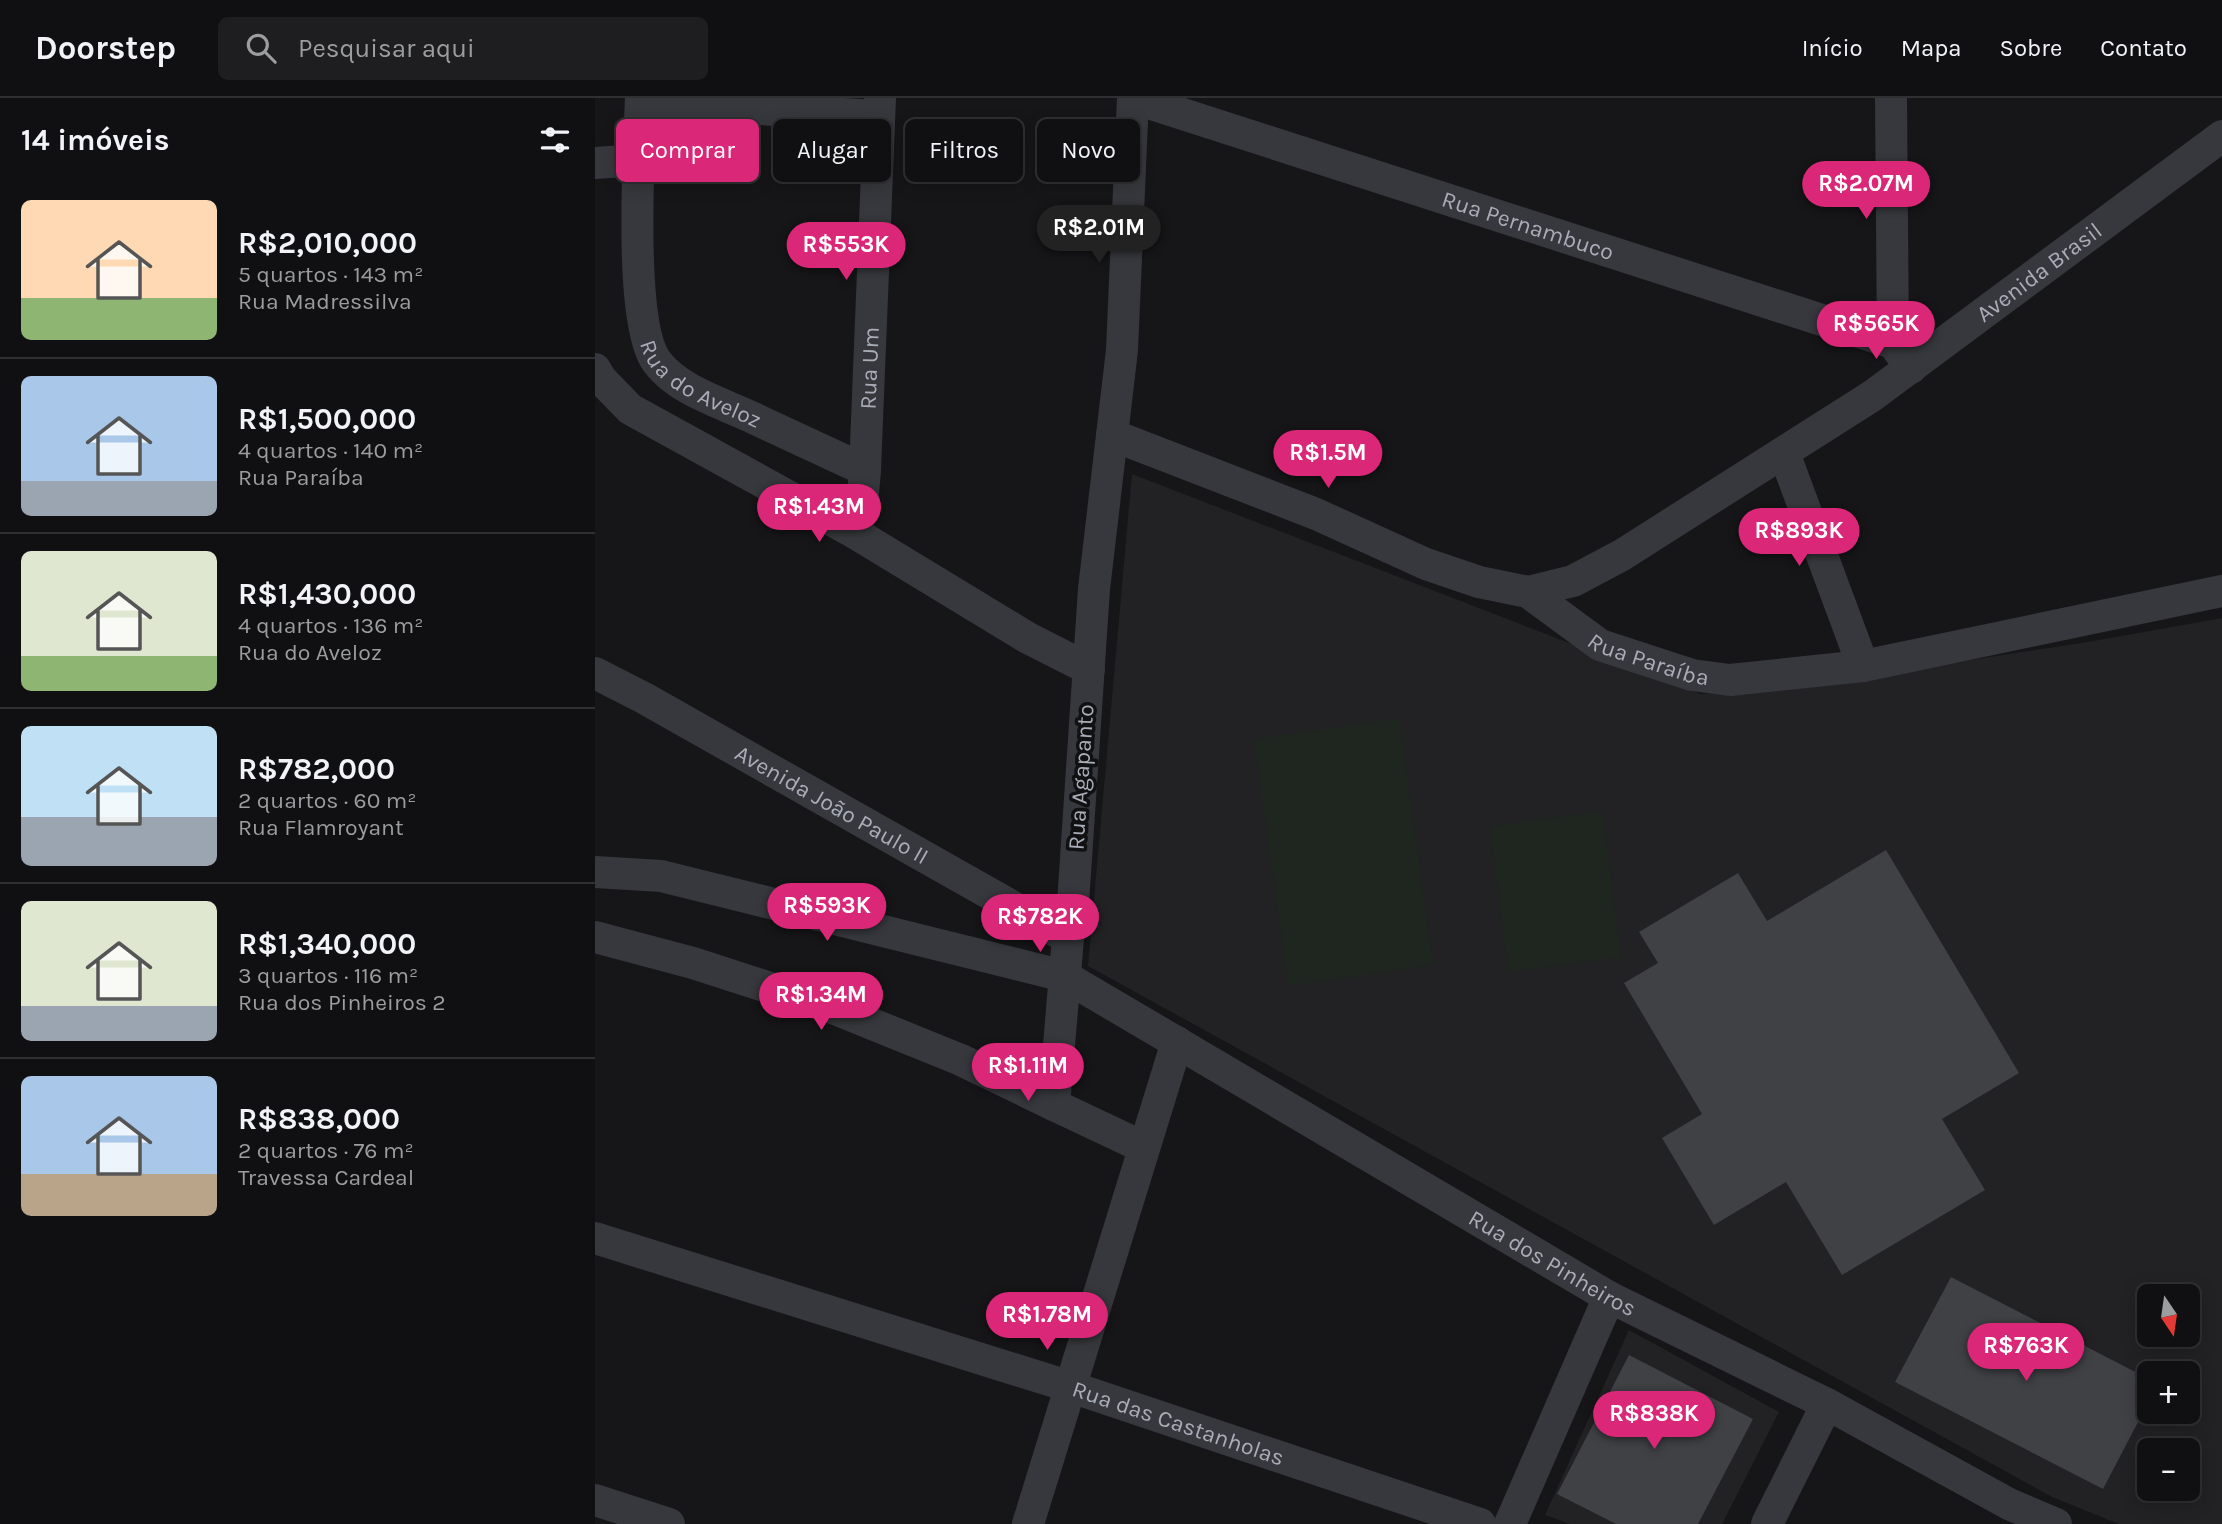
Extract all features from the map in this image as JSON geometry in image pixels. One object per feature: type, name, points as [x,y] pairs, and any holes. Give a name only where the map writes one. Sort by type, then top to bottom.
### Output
[{"type":"street","name":"Rua Pernambuco","points":[[1133,98],[1902,356]]},
{"type":"street","name":"Rua Agapanto","points":[[1054,1105],[1072,918],[1094,589],[1122,350],[1133,98]]},
{"type":"street","points":[[1891,98],[1902,356]]},
{"type":"street","points":[[641,100],[879,107]]},
{"type":"street","name":"Rua do Aveloz","points":[[640,119],[641,100]]},
{"type":"street","name":"Rua Um","points":[[865,470],[879,107]]},
{"type":"street","name":"Avenida Brasil","points":[[1528,592],[1573,581],[1622,555],[1784,453],[1902,356],[2219,145]]},
{"type":"street","points":[[595,163],[616,162]]},
{"type":"street","name":"Rua do Aveloz","points":[[638,182],[641,311],[650,349],[658,364],[685,386],[865,470]]},
{"type":"street","points":[[595,369],[630,410],[855,533],[1028,638],[1089,669]]},
{"type":"street","name":"Rua Paraíba","points":[[1112,435],[1316,514],[1426,564],[1479,582],[1528,592],[1600,645],[1692,675],[1730,680],[1863,666],[2222,591]]},
{"type":"street","points":[[1784,453],[1863,666]]},
{"type":"street","points":[[855,533],[862,505],[865,470]]},
{"type":"street","name":"Avenida João Paulo II","points":[[595,673],[644,698],[1068,938]]},
{"type":"street","name":"Rua dos Pinheiros","points":[[595,872],[661,876],[1065,976],[1609,1297],[1827,1404],[2009,1504],[2056,1524]]},
{"type":"street","points":[[595,937],[693,963],[835,1009],[961,1060],[1143,1147]]},
{"type":"street","points":[[1028,1524],[1177,1042]]},
{"type":"street","name":"Rua das Castanholas","points":[[595,1238],[1072,1387],[1479,1524]]},
{"type":"street","points":[[1510,1524],[1609,1297]]},
{"type":"street","points":[[1767,1524],[1827,1404]]},
{"type":"street","points":[[595,1500],[669,1524]]},
{"type":"shaded area","points":[[1132,474],[1701,694],[1859,677],[2088,642],[2222,618],[2222,1524],[2119,1524],[2052,1497],[1088,966]]},
{"type":"shaded area","points":[[1399,718],[1433,965],[1288,986],[1254,739]]},
{"type":"shaded area","points":[[1602,811],[1621,957],[1508,972],[1490,826]]},
{"type":"shaded area","points":[[1629,1330],[1779,1412],[1722,1524],[1570,1524],[1545,1515]]},
{"type":"building","points":[[1886,850],[2019,1073],[1942,1119],[1985,1190],[1842,1275],[1786,1182],[1714,1225],[1662,1138],[1702,1114],[1624,983],[1658,963],[1639,932],[1738,873],[1767,921]]},
{"type":"building","points":[[1951,1277],[2137,1373],[2137,1424],[2103,1489],[1895,1382]]},
{"type":"building","points":[[1629,1355],[1753,1419],[1698,1524],[1616,1524],[1557,1494]]}]
